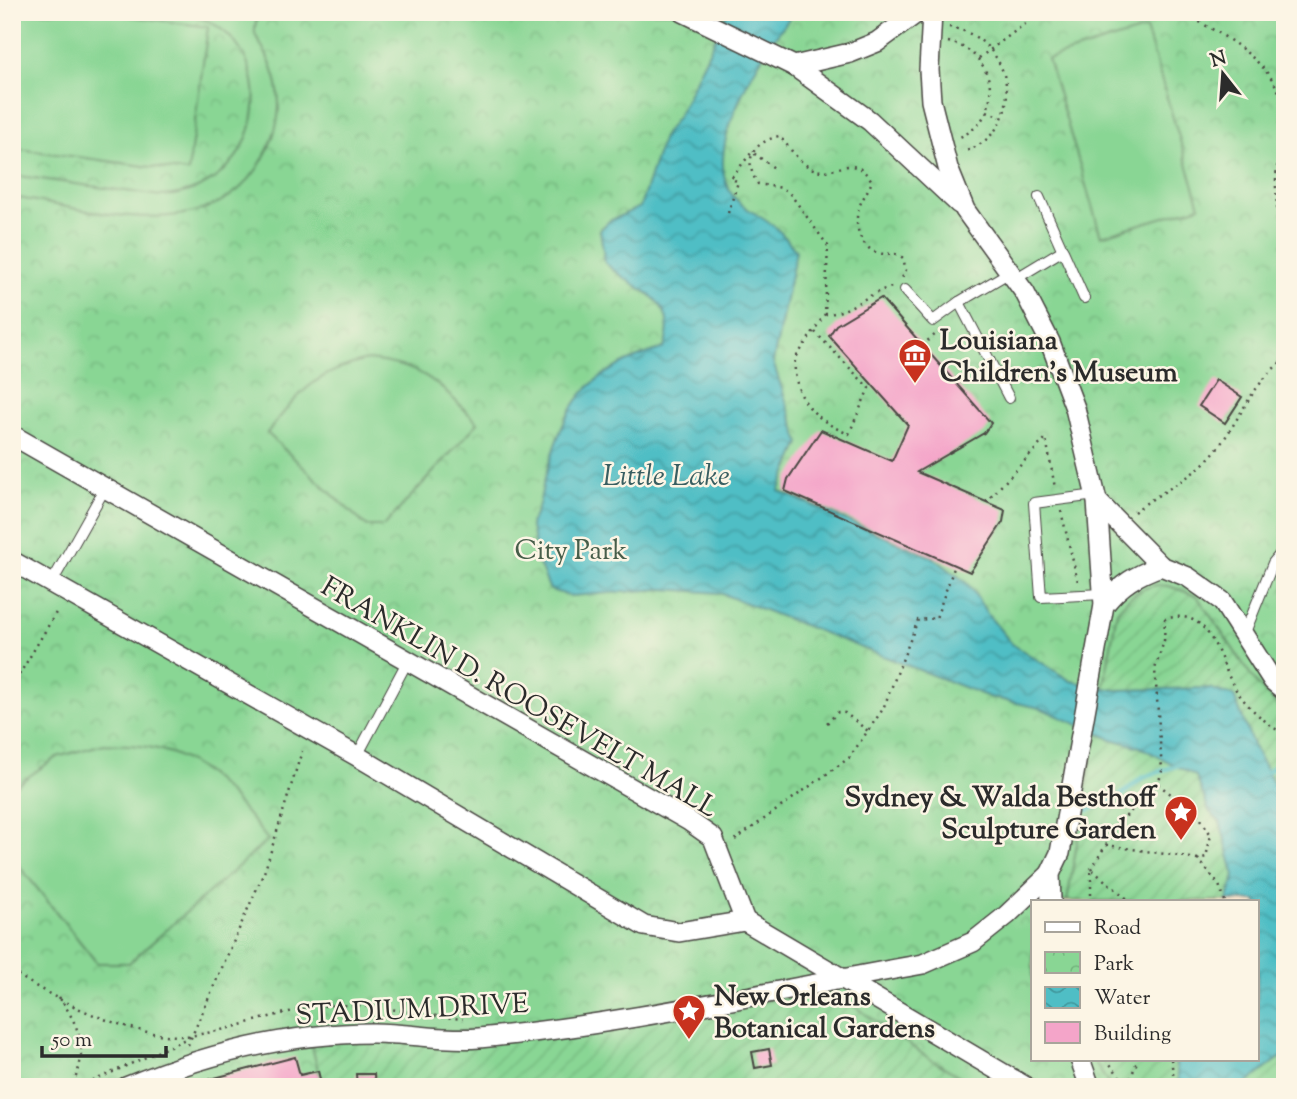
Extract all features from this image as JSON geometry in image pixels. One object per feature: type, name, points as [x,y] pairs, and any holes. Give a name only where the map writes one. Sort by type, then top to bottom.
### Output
[{"type":"street","points":[[685,13],[785,62],[870,121],[965,210],[1013,275],[1049,342],[1075,408],[1097,498],[1103,599],[1060,853],[1050,874],[1051,900]]},
{"type":"street","points":[[785,62],[850,53],[928,22],[931,102],[943,151],[965,210]]},
{"type":"street","name":"FRANKLIN D. ROOSEVELT MALL","points":[[12,435],[689,821],[705,832],[717,848],[745,921]]},
{"type":"street","points":[[1097,498],[1118,524],[1161,566],[1208,590],[1222,601],[1273,681],[1285,691]]},
{"type":"street","points":[[12,561],[357,756],[644,926],[679,932],[745,921],[1026,1087]]},
{"type":"street","points":[[1103,599],[1134,576],[1161,566]]},
{"type":"street","name":"STADIUM DRIVE","points":[[125,1087],[231,1051],[321,1037],[372,1033],[438,1039],[477,1038],[594,1023],[923,964],[973,942],[1007,915],[1050,874]]},
{"type":"street","points":[[1080,1060],[1090,1087]]},
{"type":"lane","points":[[1039,197],[1084,299]]},
{"type":"lane","points":[[905,290],[933,321],[959,302],[1063,250]]},
{"type":"lane","points":[[959,302],[1009,398]]},
{"type":"lane","points":[[51,584],[105,488]]},
{"type":"lane","points":[[1097,498],[1034,503],[1041,597],[1082,595],[1103,599]]},
{"type":"lane","points":[[1244,635],[1273,563],[1285,548]]},
{"type":"lane","points":[[357,756],[407,662]]},
{"type":"path","points":[[979,58],[1041,12]]},
{"type":"path","points":[[1181,12],[1237,43],[1255,60],[1281,98],[1283,124],[1276,169],[1276,203],[1285,241]]},
{"type":"path","points":[[928,22],[969,32],[990,48],[1005,78],[1006,100],[1001,117],[982,143],[943,151]]},
{"type":"path","points":[[928,22],[979,58],[991,82],[987,111],[972,130],[943,151]]},
{"type":"path","points":[[987,111],[1001,117]]},
{"type":"path","points":[[728,213],[738,182],[731,178],[763,140],[779,136],[809,168],[823,172],[849,165],[864,170],[872,181],[858,212],[858,231],[863,243],[878,253],[895,252],[904,258],[906,270],[894,287],[878,290],[835,314],[825,314]]},
{"type":"path","points":[[752,152],[777,170]]},
{"type":"path","points":[[752,152],[749,162],[758,184],[782,188],[791,195],[828,246],[825,314],[795,359],[794,369],[809,410],[828,425],[849,434],[871,384]]},
{"type":"path","points":[[815,331],[869,388]]},
{"type":"path","points":[[1118,524],[1148,501],[1169,492],[1206,462],[1268,371],[1285,359]]},
{"type":"path","points":[[986,502],[1046,438],[1056,500],[1067,526],[1073,564],[1082,595]]},
{"type":"path","points":[[735,840],[849,758],[868,732],[891,689],[918,620],[936,618],[956,565]]},
{"type":"path","points":[[12,687],[57,611]]},
{"type":"path","points":[[1093,900],[1091,869],[1121,821],[1158,784],[1160,778],[1162,757],[1155,669],[1164,641],[1165,619],[1178,615],[1194,620],[1209,632],[1222,654],[1231,682],[1273,728],[1285,734]]},
{"type":"path","points":[[827,723],[838,712],[845,713],[868,732]]},
{"type":"path","points":[[181,1066],[265,870],[302,751]]},
{"type":"path","points":[[1106,845],[1198,859],[1206,857],[1211,835],[1199,816],[1158,784]]},
{"type":"path","points":[[1198,859],[1219,885],[1225,900]]},
{"type":"path","points":[[1091,869],[1129,900]]},
{"type":"path","points":[[12,971],[130,1030],[192,1036]]},
{"type":"path","points":[[58,996],[76,1021],[82,1049],[79,1072],[71,1087]]},
{"type":"path","points":[[80,1087],[192,1036],[316,1007],[369,1005],[419,1015],[473,1020]]},
{"type":"path","points":[[1107,1060],[1128,1087]]},
{"type":"path","points":[[1128,1087],[1138,1060]]},
{"type":"path","points":[[1171,1060],[1177,1082],[1175,1087]]},
{"type":"path","points":[[1275,1087],[1285,1079]]},
{"type":"green space","name":"City Park","points":[[12,12],[1285,12],[1285,1087],[12,1087]]},
{"type":"green space","points":[[12,12],[101,12],[208,27],[188,172],[12,148]]},
{"type":"green space","points":[[183,12],[258,12],[255,33],[273,70],[279,104],[272,138],[257,169],[234,193],[207,208],[176,215],[144,217],[110,214],[12,197],[12,175],[161,196],[198,188],[226,169],[245,142],[254,111],[253,79],[241,50],[218,27]]},
{"type":"green space","points":[[1146,29],[1200,206],[1101,236],[1048,59]]},
{"type":"green space","points":[[367,360],[418,372],[441,387],[478,423],[384,526],[366,526],[267,433],[309,386],[334,371]]},
{"type":"green space","name":"Sydney & Walda Besthoff Sculpture Garden","points":[[1156,585],[1169,586],[1197,596],[1257,684],[1285,714],[1285,1087],[1110,1087],[1094,1060],[1258,1060],[1258,900],[1067,900],[1117,611],[1134,594]]},
{"type":"green space","points":[[104,744],[147,747],[188,761],[218,783],[268,840],[129,963],[97,963],[12,857],[12,788],[57,757]]},
{"type":"green space","name":"New Orleans Botanical Gardens","points":[[834,992],[927,1057],[978,1087],[322,1087],[310,1038],[507,1028],[638,1016]]},
{"type":"water","name":"Little Lake","points":[[728,12],[795,12],[753,72],[730,125],[724,151],[724,174],[735,199],[778,230],[796,251],[773,362],[800,443],[779,491],[934,558],[969,585],[988,615],[1012,644],[1071,681],[1115,690],[1209,688],[1234,696],[1253,745],[1285,805],[1285,1054],[1242,1087],[1180,1087],[1175,1060],[1258,1060],[1258,900],[1227,900],[1235,876],[1220,822],[1209,811],[1196,776],[1140,747],[1111,739],[1040,708],[989,697],[720,593],[662,589],[571,596],[550,590],[539,564],[530,523],[538,507],[561,429],[571,409],[597,379],[637,357],[664,348],[668,331],[661,306],[605,263],[600,230],[609,221],[640,207],[663,137],[678,116]]},
{"type":"building","points":[[881,298],[991,423],[984,433],[917,472],[1005,510],[1003,522],[970,572],[785,491],[788,479],[821,430],[892,461],[908,425],[829,336],[836,325]]},
{"type":"building","points":[[1216,380],[1242,397],[1225,423],[1199,406]]},
{"type":"building","points":[[769,1049],[772,1065],[755,1068],[752,1052]]},
{"type":"building","points":[[295,1057],[300,1075],[318,1071],[322,1087],[199,1087],[199,1082]]},
{"type":"building","points":[[356,1074],[374,1074],[375,1087],[357,1087]]},
{"type":"waterway","points":[[1268,771],[1285,758]]},
{"type":"waterway","points":[[1088,810],[1118,798],[1142,778],[1178,765]]},
{"type":"place","name":"Louisiana Children's Museum","points":[[915,385]]},
{"type":"place","name":"Sydney & Walda Besthoff Sculpture Garden","points":[[1181,842]]},
{"type":"place","name":"New Orleans Botanical Gardens","points":[[689,1041]]}]
